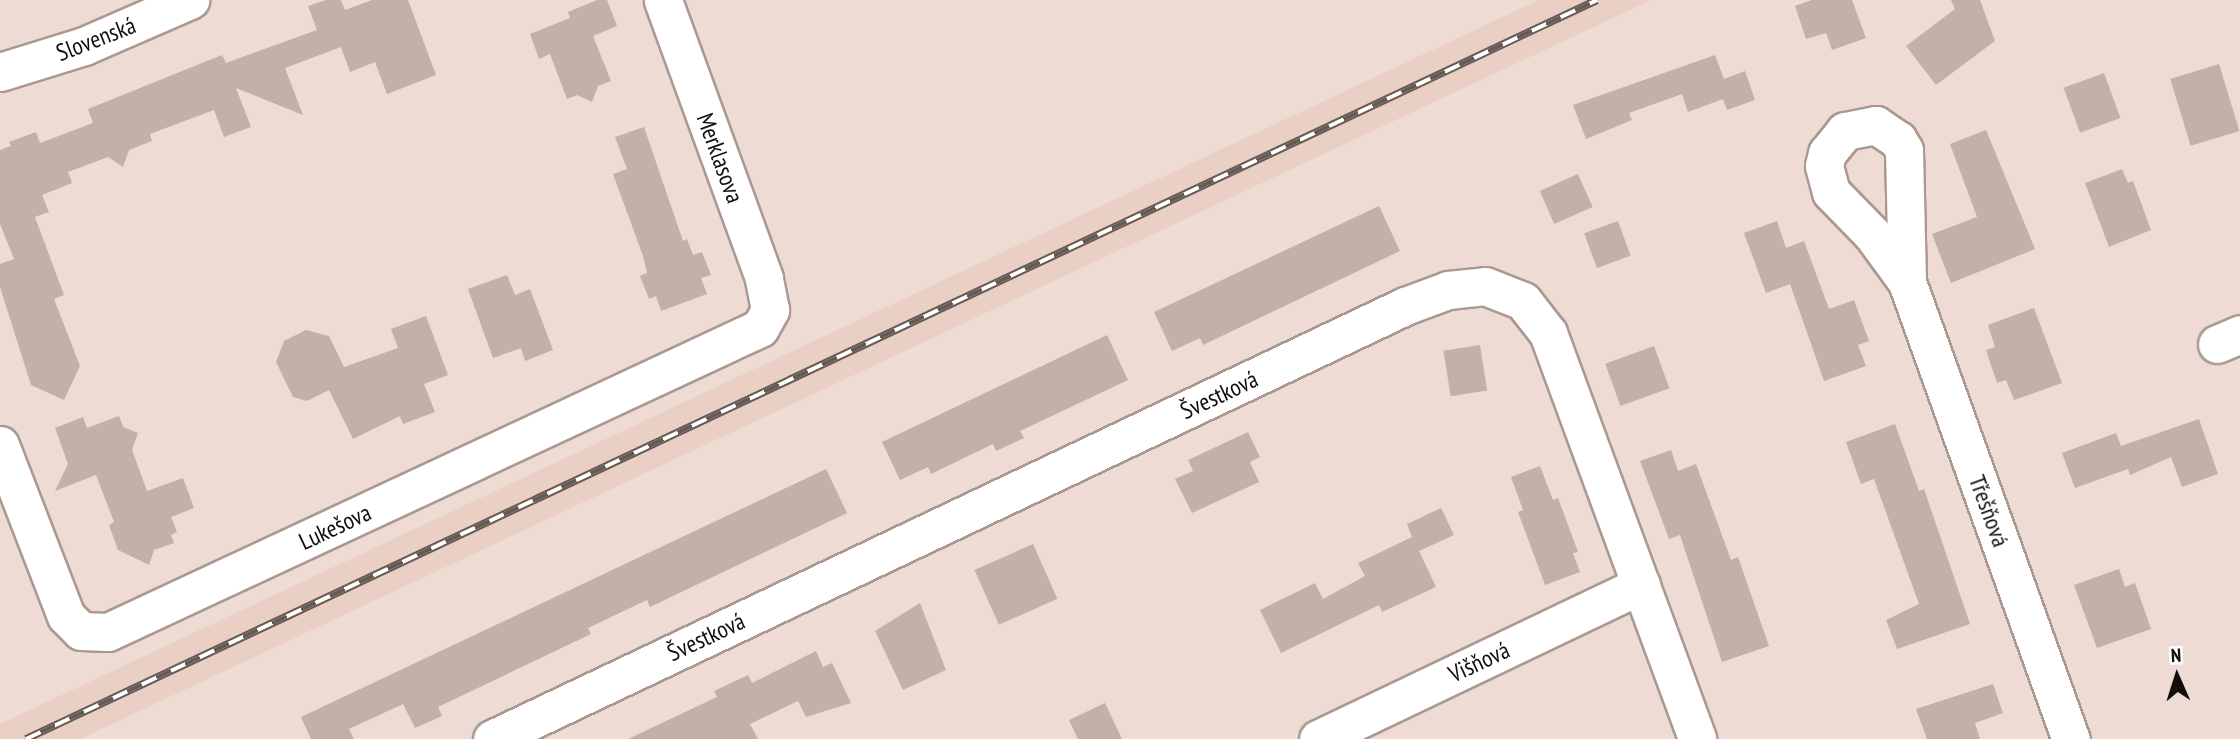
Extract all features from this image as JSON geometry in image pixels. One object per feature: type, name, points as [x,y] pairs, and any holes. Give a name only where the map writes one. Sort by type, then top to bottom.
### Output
[{"type":"street","name":"Slovenská","points":[[0,72],[84,46],[190,0]]},
{"type":"street","name":"Merklasova","points":[[663,0],[764,278],[768,318]]},
{"type":"street","name":"Třešňová","points":[[1907,282],[2071,739]]},
{"type":"street","name":"Švestková","points":[[492,739],[1405,306],[1469,286],[1512,295],[1544,326],[1697,739]]},
{"type":"street","name":"Lukešova","points":[[0,445],[66,616],[81,631],[108,632],[743,339],[768,318]]},
{"type":"street","name":"Višňová","points":[[1318,739],[1641,585]]},
{"type":"shaded area","points":[[1539,0],[1651,0],[80,739],[0,739],[0,724]]},
{"type":"building","points":[[326,0],[341,0],[345,10],[372,0],[408,0],[436,75],[387,94],[375,62],[350,72],[341,47],[285,68],[303,115],[236,88],[251,127],[224,137],[214,110],[150,134],[152,141],[129,150],[123,167],[108,157],[68,172],[72,183],[42,195],[49,212],[35,217],[64,295],[54,299],[80,366],[64,400],[31,385],[0,287],[0,264],[14,259],[0,224],[0,150],[11,146],[9,142],[36,132],[40,143],[93,123],[88,109],[222,55],[226,63],[317,30],[308,6]]},
{"type":"building","points":[[597,0],[607,0],[617,26],[593,36],[611,81],[598,86],[592,102],[577,95],[567,99],[550,54],[539,59],[530,34],[570,18],[568,12]]},
{"type":"building","points":[[1812,0],[1852,0],[1866,38],[1832,50],[1826,33],[1806,39],[1795,6]]},
{"type":"building","points":[[1951,0],[1980,0],[1995,41],[1936,85],[1906,46],[1955,9]]},
{"type":"building","points":[[1715,55],[1724,79],[1745,71],[1755,100],[1727,110],[1723,99],[1688,112],[1682,94],[1629,113],[1632,120],[1586,139],[1573,105]]},
{"type":"building","points":[[2219,64],[2239,131],[2191,146],[2170,79]]},
{"type":"building","points":[[2104,73],[2120,118],[2080,133],[2064,88]]},
{"type":"building","points":[[644,127],[683,241],[687,239],[693,255],[702,252],[711,275],[701,278],[707,294],[661,311],[656,296],[649,299],[640,276],[647,273],[643,256],[613,174],[627,169],[615,137]]},
{"type":"building","points":[[1986,130],[2035,249],[1951,283],[1932,234],[1977,217],[1950,144]]},
{"type":"building","points":[[2122,169],[2128,183],[2133,181],[2151,230],[2109,247],[2085,183]]},
{"type":"building","points":[[1578,174],[1593,207],[1554,224],[1540,191]]},
{"type":"building","points":[[1379,206],[1400,251],[1203,345],[1200,338],[1172,351],[1154,312]]},
{"type":"building","points":[[1618,221],[1631,256],[1597,268],[1584,233]]},
{"type":"building","points":[[1777,221],[1786,248],[1804,241],[1829,309],[1854,300],[1869,341],[1858,345],[1866,366],[1824,381],[1790,284],[1766,293],[1744,233]]},
{"type":"building","points":[[507,275],[515,295],[530,289],[553,350],[525,361],[521,348],[493,358],[468,289]]},
{"type":"building","points":[[2034,308],[2062,383],[2014,400],[2006,380],[1997,383],[1986,350],[1995,347],[1988,325]]},
{"type":"building","points":[[426,316],[448,375],[424,384],[435,412],[403,424],[400,416],[353,439],[329,390],[307,401],[293,397],[276,362],[284,341],[306,330],[329,336],[344,367],[398,348],[391,329]]},
{"type":"building","points":[[1107,335],[1128,380],[1020,431],[1024,438],[996,451],[993,444],[931,474],[928,467],[900,480],[882,442]]},
{"type":"building","points":[[1480,345],[1487,390],[1451,396],[1443,351]]},
{"type":"building","points":[[1654,346],[1669,388],[1621,406],[1605,364]]},
{"type":"building","points":[[119,416],[123,427],[138,433],[132,450],[147,491],[183,478],[194,508],[171,517],[177,532],[171,535],[174,543],[154,550],[149,565],[118,550],[109,525],[114,522],[96,475],[55,491],[68,464],[55,428],[83,417],[87,428]]},
{"type":"building","points":[[2199,419],[2218,474],[2182,487],[2171,457],[2130,475],[2128,469],[2075,488],[2062,453],[2116,433],[2121,446]]},
{"type":"building","points":[[1895,424],[1919,491],[1924,489],[1970,624],[1897,649],[1886,620],[1919,604],[1874,479],[1861,484],[1846,442]]},
{"type":"building","points":[[1248,432],[1260,457],[1250,462],[1259,482],[1192,513],[1175,479],[1193,471],[1188,460]]},
{"type":"building","points":[[1671,450],[1678,471],[1696,464],[1731,560],[1738,557],[1769,646],[1722,662],[1680,535],[1669,539],[1640,461]]},
{"type":"building","points":[[1540,466],[1553,500],[1558,498],[1578,552],[1573,553],[1580,572],[1545,585],[1518,512],[1523,510],[1511,477]]},
{"type":"building","points":[[826,469],[847,513],[650,607],[647,600],[588,628],[591,634],[438,707],[442,716],[415,728],[403,704],[349,729],[354,739],[311,739],[301,717]]},
{"type":"building","points":[[1441,508],[1454,535],[1419,551],[1436,587],[1382,612],[1379,605],[1281,653],[1260,610],[1315,583],[1323,599],[1365,576],[1358,563],[1412,537],[1407,524]]},
{"type":"building","points":[[1033,544],[1057,599],[999,625],[975,570]]},
{"type":"building","points":[[2119,569],[2125,587],[2135,583],[2151,629],[2097,648],[2074,585]]},
{"type":"building","points":[[920,603],[946,670],[903,690],[875,631]]},
{"type":"building","points":[[816,651],[823,667],[832,663],[851,703],[806,717],[798,701],[750,724],[758,739],[628,739],[717,697],[714,691],[748,675],[752,683]]},
{"type":"building","points":[[1993,684],[2003,713],[1975,723],[1980,739],[1927,739],[1916,709]]},
{"type":"building","points":[[1105,703],[1122,739],[1078,739],[1069,720]]},
{"type":"railway","points":[[26,739],[1597,0]]}]
